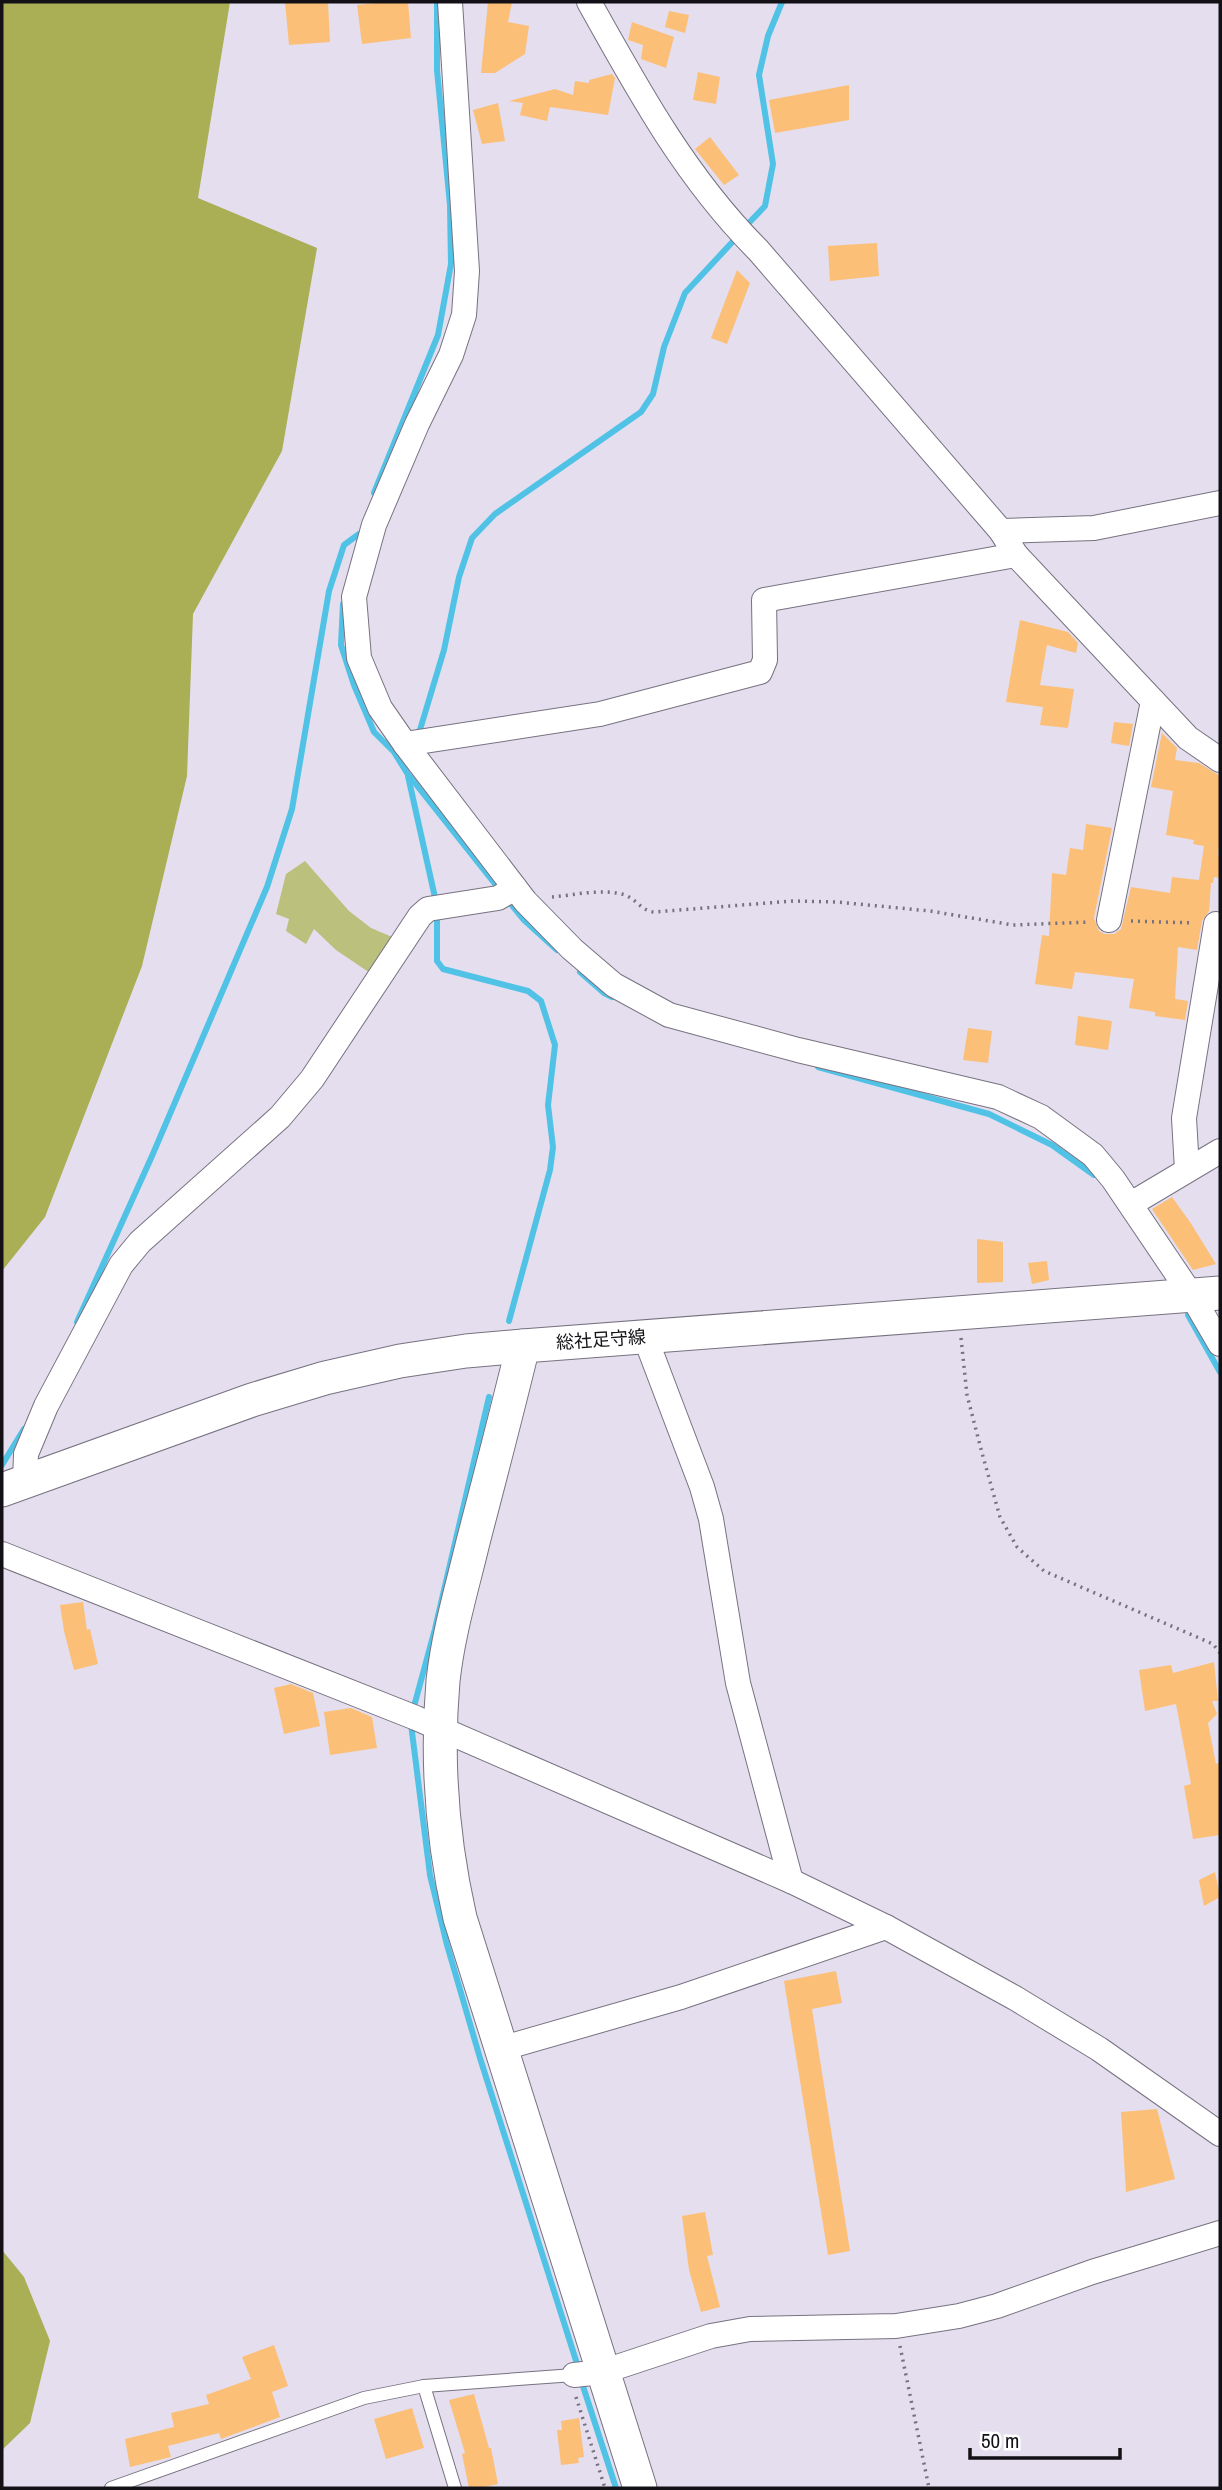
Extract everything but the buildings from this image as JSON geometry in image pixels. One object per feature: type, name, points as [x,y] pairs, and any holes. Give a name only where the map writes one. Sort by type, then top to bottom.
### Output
[{"type":"main road","name":"総社足守線","points":[[13,1486],[252,1399],[325,1378],[400,1361],[523,1346],[1206,1294]]},
{"type":"main road","points":[[523,1346],[452,1627],[444,1679],[420,1720],[441,1800],[449,1872],[460,1918],[499,2049],[583,2374],[639,2488]]},
{"type":"street","points":[[450,2],[467,271],[464,316],[451,355],[417,424],[374,525],[354,597],[359,658],[380,708],[512,895],[614,985],[669,1015],[799,1050],[999,1097],[1041,1117],[1093,1155],[1130,1204],[1206,1294],[1220,1344]]},
{"type":"street","points":[[589,2],[641,96],[683,162],[739,231],[1001,530],[1016,555],[1188,738],[1220,760]]},
{"type":"street","points":[[1001,530],[1094,528],[1220,503]]},
{"type":"street","points":[[405,744],[600,714],[760,672],[765,660],[764,600],[1016,555]]},
{"type":"street","points":[[1110,920],[1153,701]]},
{"type":"street","points":[[13,1486],[46,1406],[121,1265],[140,1242],[280,1117],[312,1079],[420,916],[436,907],[512,895]]},
{"type":"street","points":[[1187,1170],[1184,1118],[1216,924]]},
{"type":"street","points":[[1130,1204],[1220,1152]]},
{"type":"street","points":[[645,1337],[702,1487],[711,1518],[738,1683],[791,1881]]},
{"type":"street","points":[[2,1554],[420,1720],[791,1881],[887,1927],[1015,1998],[1099,2049],[1220,2134]]},
{"type":"street","points":[[499,2049],[681,1997],[887,1927]]},
{"type":"street","points":[[583,2374],[727,2332],[750,2329],[896,2326],[959,2316],[1220,2233]]},
{"type":"lane","points":[[111,2488],[364,2398],[424,2386],[583,2374]]},
{"type":"lane","points":[[424,2386],[454,2488]]},
{"type":"path","points":[[512,895],[612,892],[629,896],[648,911],[793,901],[837,902],[930,911],[1013,925],[1110,920],[1216,924]]},
{"type":"path","points":[[958,1314],[967,1395],[1000,1517],[1017,1547],[1044,1571],[1213,1644],[1220,1653]]},
{"type":"path","points":[[896,2326],[929,2488]]},
{"type":"path","points":[[583,2374],[606,2488]]},
{"type":"green space","points":[[2,2],[230,2],[198,198],[317,248],[282,451],[193,614],[187,776],[142,966],[45,1217],[2,1271]]},
{"type":"green space","points":[[305,861],[349,911],[371,928],[397,939],[373,975],[336,950],[314,929],[306,944],[286,931],[289,919],[276,914],[286,874]]},
{"type":"green space","points":[[2,2250],[24,2277],[50,2341],[30,2423],[2,2450]]},
{"type":"waterway","points":[[374,493],[438,335],[451,264],[450,205],[437,70],[437,2]]},
{"type":"waterway","points":[[744,228],[765,206],[773,164],[759,75],[768,36],[782,2]]},
{"type":"waterway","points":[[419,733],[444,650],[459,577],[472,538],[495,514],[641,412],[653,394],[664,347],[685,293],[737,237]]},
{"type":"waterway","points":[[77,1322],[152,1156],[267,887],[292,809],[329,591],[344,545],[359,534]]},
{"type":"waterway","points":[[343,604],[341,645],[374,732],[394,752],[407,773],[499,889]]},
{"type":"waterway","points":[[408,776],[436,902]]},
{"type":"waterway","points":[[506,898],[524,920],[557,950]]},
{"type":"waterway","points":[[437,913],[437,961],[443,969],[528,991],[541,1001],[555,1045],[548,1105],[553,1147],[550,1170],[509,1321]]},
{"type":"waterway","points":[[580,972],[612,997]]},
{"type":"waterway","points":[[818,1067],[989,1114],[1052,1145],[1094,1175]]},
{"type":"waterway","points":[[1188,1315],[1220,1372]]},
{"type":"waterway","points":[[413,1710],[435,1629],[489,1397]]},
{"type":"waterway","points":[[2,1465],[24,1429]]},
{"type":"waterway","points":[[411,1724],[430,1875],[447,1945],[579,2370]]},
{"type":"waterway","points":[[581,2380],[616,2488]]}]
